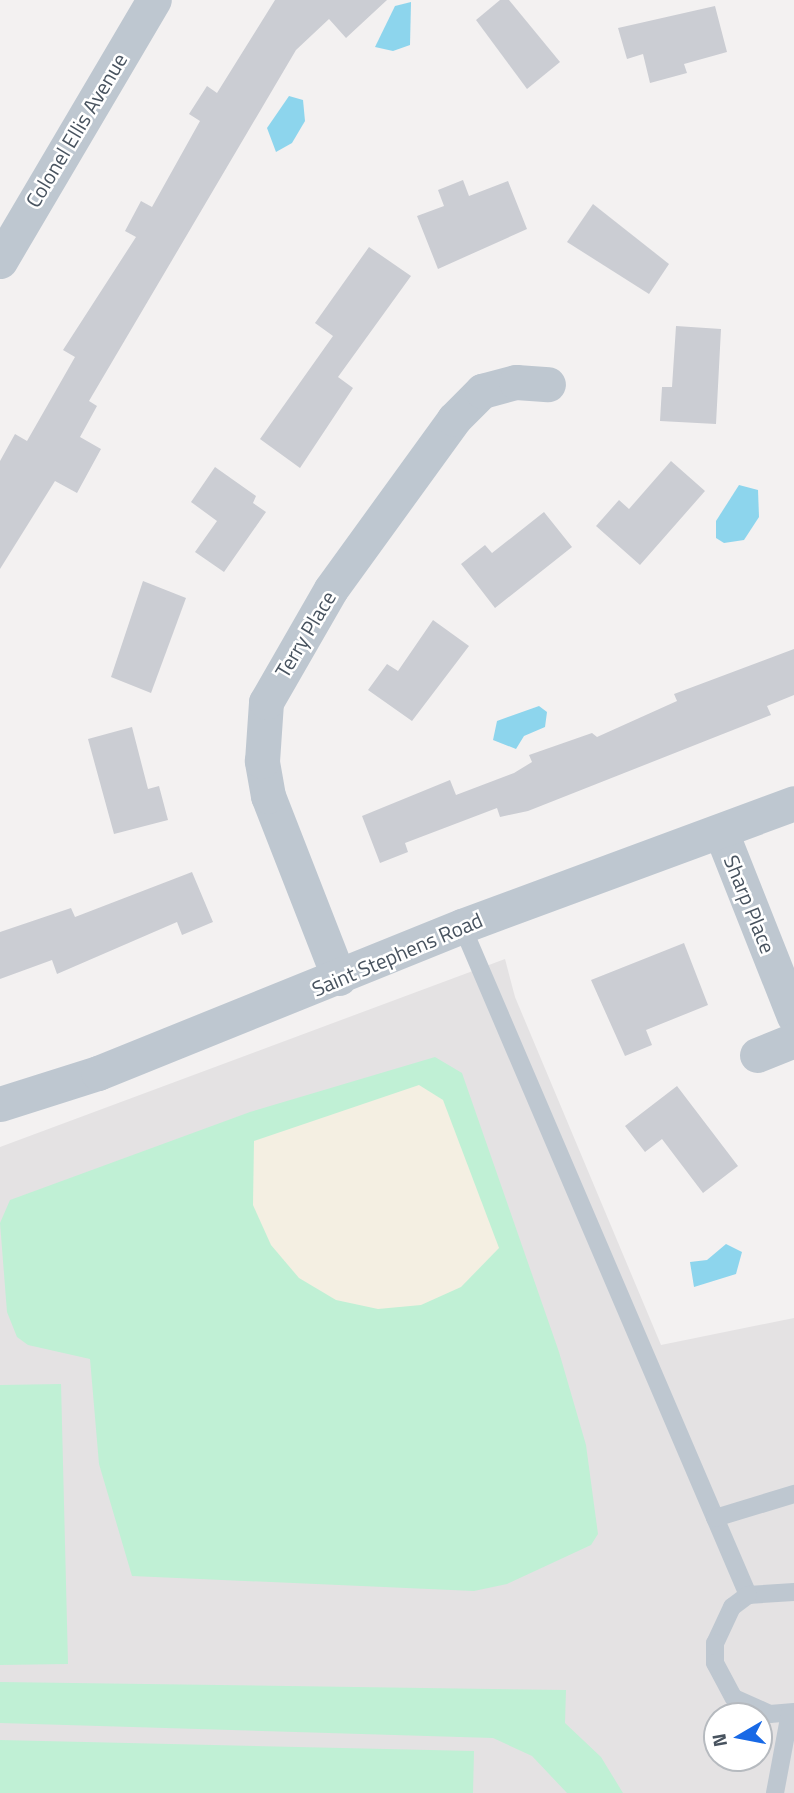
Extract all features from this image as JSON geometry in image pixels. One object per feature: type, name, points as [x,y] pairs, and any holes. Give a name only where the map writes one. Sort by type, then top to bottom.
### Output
[{"type":"street","name":"Colonel Ellis Avenue","points":[[0,261],[154,0]]},
{"type":"street","name":"Terry Place","points":[[339,978],[268,796],[262,761],[266,702],[331,589],[454,419],[482,391],[516,382],[548,384]]},
{"type":"street","name":"Saint Stephens Road","points":[[0,1104],[339,978],[462,926],[794,803]]},
{"type":"street","name":"Sharp Place","points":[[721,832],[794,1016]]},
{"type":"street","points":[[757,1055],[794,1040]]},
{"type":"lane","points":[[462,926],[748,1595]]},
{"type":"lane","points":[[715,1518],[794,1494]]},
{"type":"lane","points":[[775,1793],[792,1713],[750,1709],[722,1682],[715,1643],[732,1607],[748,1595],[794,1592]]},
{"type":"shaded area","points":[[505,959],[515,997],[661,1345],[794,1318],[794,1793],[0,1793],[0,1147]]},
{"type":"green space","points":[[435,1057],[462,1073],[559,1352],[586,1445],[598,1534],[591,1545],[507,1584],[474,1591],[132,1576],[99,1464],[90,1359],[28,1345],[17,1337],[7,1312],[0,1223],[10,1200],[250,1112]]},
{"type":"green space","points":[[61,1384],[68,1664],[0,1665],[0,1385]]},
{"type":"green space","points":[[0,1682],[566,1690],[565,1723],[601,1757],[623,1793],[567,1793],[532,1756],[493,1738],[0,1723]]},
{"type":"green space","points":[[0,1740],[474,1751],[473,1793],[0,1793]]},
{"type":"sand","points":[[419,1085],[443,1100],[499,1248],[461,1287],[421,1305],[378,1309],[336,1300],[299,1278],[271,1245],[253,1205],[254,1141]]},
{"type":"water","points":[[411,2],[410,45],[393,51],[375,47],[395,6]]},
{"type":"water","points":[[289,96],[303,100],[305,121],[292,143],[276,152],[267,128]]},
{"type":"water","points":[[739,485],[758,490],[759,517],[744,540],[724,543],[716,538],[716,521]]},
{"type":"water","points":[[539,706],[547,712],[545,727],[524,736],[516,749],[493,740],[497,721]]},
{"type":"water","points":[[726,1244],[742,1252],[736,1274],[694,1287],[690,1262],[707,1260]]},
{"type":"building","points":[[275,0],[387,0],[346,38],[329,19],[296,50],[89,401],[97,406],[80,437],[101,449],[77,493],[55,481],[0,569],[0,461],[15,434],[27,441],[75,357],[63,350],[136,237],[125,231],[141,201],[152,207],[200,121],[189,114],[207,86],[217,93]]},
{"type":"building","points":[[500,0],[509,0],[560,62],[527,89],[476,20]]},
{"type":"building","points":[[715,6],[727,52],[684,64],[687,73],[650,83],[643,54],[627,59],[618,28]]},
{"type":"building","points":[[463,180],[469,196],[508,181],[527,229],[438,269],[417,216],[444,206],[438,190]]},
{"type":"building","points":[[593,204],[669,264],[649,294],[567,242]]},
{"type":"building","points":[[369,247],[411,276],[338,377],[353,388],[300,468],[260,439],[333,336],[315,323]]},
{"type":"building","points":[[676,326],[721,329],[716,424],[660,421],[662,387],[672,387]]},
{"type":"building","points":[[671,461],[705,491],[640,565],[596,526],[619,500],[629,509]]},
{"type":"building","points":[[215,467],[256,496],[253,503],[266,512],[224,572],[195,552],[217,521],[191,502]]},
{"type":"building","points":[[544,512],[572,547],[495,608],[461,564],[485,545],[492,553]]},
{"type":"building","points":[[143,581],[186,598],[151,693],[111,677]]},
{"type":"building","points":[[433,620],[469,646],[412,721],[368,690],[387,664],[398,671]]},
{"type":"building","points":[[794,649],[794,695],[767,706],[771,715],[528,811],[500,817],[497,808],[405,843],[408,852],[380,863],[362,816],[450,780],[456,795],[514,773],[532,762],[529,755],[592,733],[597,737],[677,701],[674,694]]},
{"type":"building","points":[[132,727],[148,789],[159,786],[168,820],[114,834],[88,739]]},
{"type":"building","points":[[192,872],[213,922],[182,935],[177,922],[57,974],[52,960],[0,979],[0,932],[71,908],[75,917]]},
{"type":"building","points":[[684,943],[708,1005],[646,1030],[652,1045],[625,1056],[591,980]]},
{"type":"building","points":[[677,1086],[738,1166],[703,1193],[662,1139],[645,1152],[625,1126]]}]
